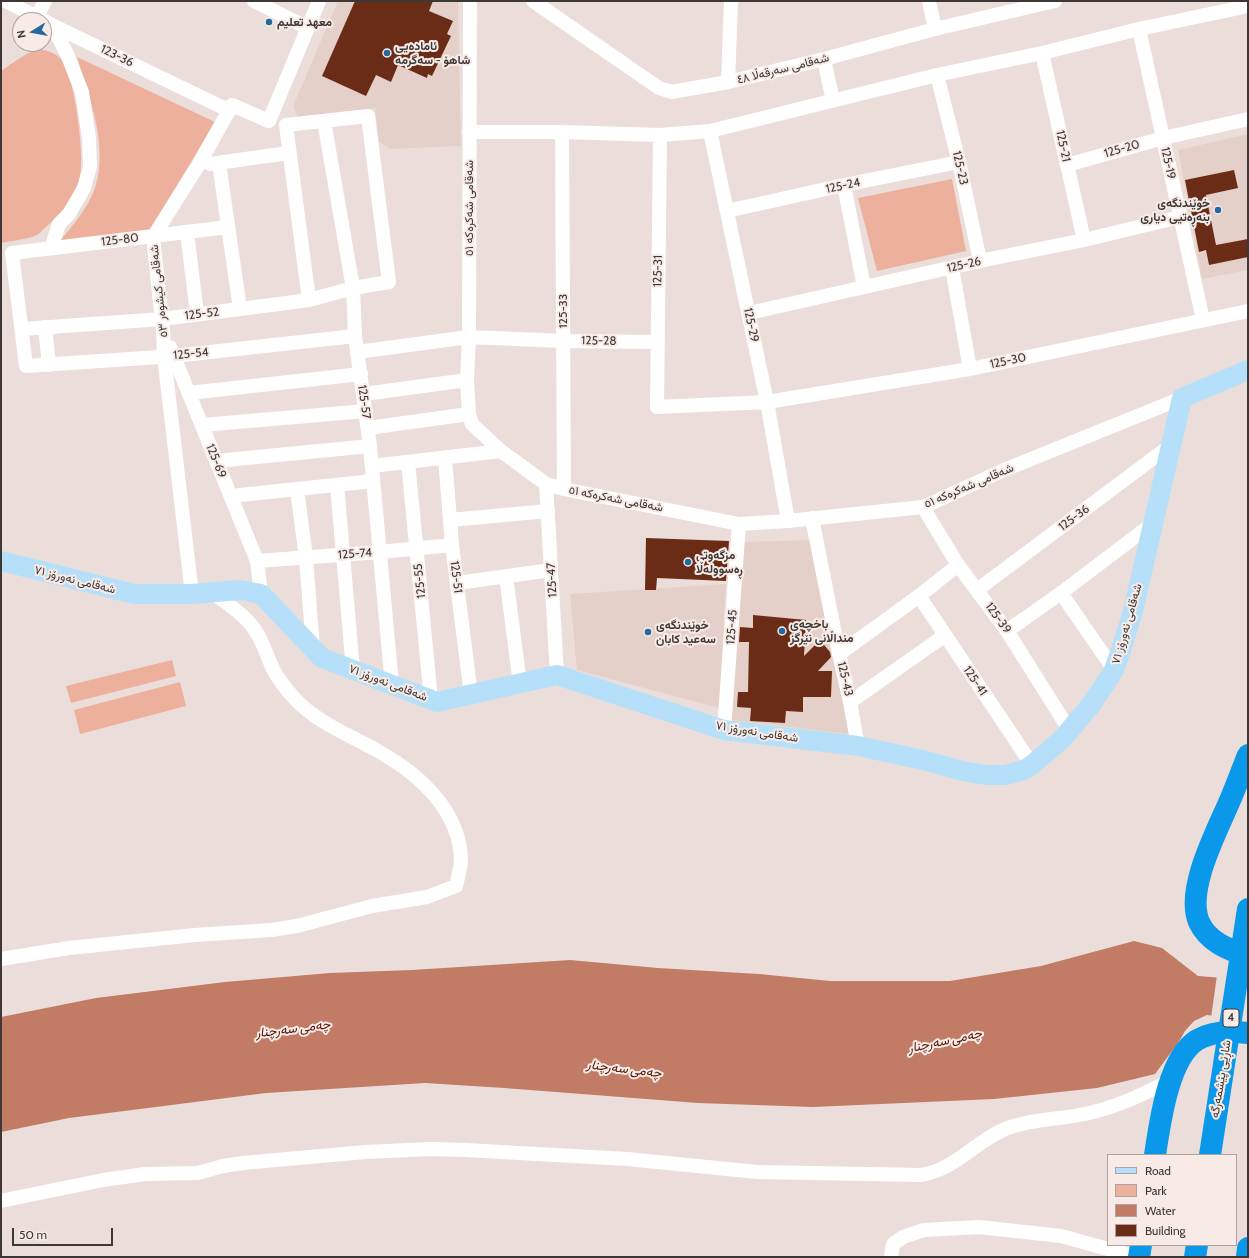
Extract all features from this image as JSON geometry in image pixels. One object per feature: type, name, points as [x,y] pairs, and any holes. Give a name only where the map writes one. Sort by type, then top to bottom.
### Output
[{"type":"highway","points":[[1248,756],[1207,854],[1198,884],[1196,908],[1200,924],[1211,939],[1226,948],[1248,956]]},
{"type":"highway","name":"شاڕێی پێشمەرگە","points":[[1210,1154],[1248,909]]},
{"type":"highway","points":[[1154,1154],[1160,1118],[1171,1080],[1184,1053],[1197,1039],[1221,1033],[1248,1033]]},
{"type":"highway","points":[[1138,1257],[1141,1246]]},
{"type":"highway","points":[[1195,1257],[1197,1246]]},
{"type":"highway","points":[[1246,1257],[1248,1248]]},
{"type":"street","name":"123-36","points":[[6,1],[29,12]]},
{"type":"street","points":[[39,12],[44,1]]},
{"type":"street","points":[[254,1],[308,28]]},
{"type":"street","points":[[228,110],[232,105],[269,121],[319,1]]},
{"type":"street","name":"شەقامی شەکرەکە ٥١","points":[[470,1],[468,414],[472,424],[501,451],[546,484],[564,489],[739,524],[923,507],[1004,470],[1182,398]]},
{"type":"street","name":"شەقامی سەرقەڵا ٤٨","points":[[533,1],[659,88],[672,92],[728,82],[824,59],[935,29],[1048,2]]},
{"type":"street","points":[[728,82],[731,1]]},
{"type":"street","points":[[929,1],[935,29]]},
{"type":"street","points":[[469,132],[562,132],[660,136],[710,131],[937,75],[1248,6]]},
{"type":"street","name":"123-36","points":[[52,25],[228,110]]},
{"type":"street","points":[[51,248],[59,224],[69,214],[84,188],[90,166],[89,138],[82,92],[67,54],[52,25]]},
{"type":"street","name":"125-19","points":[[1139,29],[1203,320]]},
{"type":"street","name":"125-21","points":[[1042,52],[1084,240]]},
{"type":"street","points":[[824,59],[833,101]]},
{"type":"street","name":"125-23","points":[[937,75],[959,162],[980,261]]},
{"type":"street","name":"شەقامی کیشوەر ٥٣","points":[[163,324],[153,237],[198,166],[228,110]]},
{"type":"street","points":[[274,111],[286,126],[288,153],[309,300]]},
{"type":"street","name":"125-52","points":[[22,329],[163,324],[197,314],[309,300],[353,288],[389,282],[368,116],[324,121]]},
{"type":"street","name":"125-20","points":[[1067,165],[1163,138],[1248,119]]},
{"type":"street","points":[[286,126],[324,121]]},
{"type":"street","name":"125-57","points":[[324,121],[353,288],[355,336],[370,446],[392,685]]},
{"type":"street","name":"125-29","points":[[710,131],[767,402],[788,520]]},
{"type":"street","name":"125-33","points":[[562,132],[564,489]]},
{"type":"street","name":"125-31","points":[[657,407],[660,136]]},
{"type":"street","points":[[198,166],[288,153]]},
{"type":"street","name":"125-24","points":[[727,211],[844,185],[959,162]]},
{"type":"street","points":[[219,163],[240,309]]},
{"type":"street","points":[[844,185],[864,287]]},
{"type":"street","name":"125-26","points":[[748,313],[980,261],[1084,240],[1180,216]]},
{"type":"street","name":"125-80","points":[[22,329],[12,253],[228,227]]},
{"type":"street","points":[[187,232],[197,314]]},
{"type":"street","points":[[952,268],[970,369]]},
{"type":"street","name":"125-30","points":[[657,407],[767,402],[970,369],[1248,311]]},
{"type":"street","name":"125-69","points":[[163,324],[169,356],[189,393],[257,561],[261,594]]},
{"type":"street","points":[[46,327],[49,365]]},
{"type":"street","name":"125-54","points":[[22,329],[26,366],[169,356],[355,336]]},
{"type":"street","name":"125-28","points":[[357,352],[469,337],[563,341],[657,342]]},
{"type":"street","points":[[169,356],[192,594]]},
{"type":"street","points":[[1182,398],[1248,370]]},
{"type":"street","points":[[189,393],[361,374]]},
{"type":"street","points":[[364,394],[467,380]]},
{"type":"street","name":"شەقامی نەورۆز ٧١","points":[[1,561],[134,594],[192,594],[240,590],[261,594],[322,658],[437,702],[557,675],[724,730],[858,746],[924,760],[962,771],[986,775],[1005,775],[1016,773],[1032,765],[1062,739],[1091,705],[1114,670],[1133,611],[1182,398]]},
{"type":"street","points":[[202,425],[366,411]]},
{"type":"street","points":[[368,428],[468,414]]},
{"type":"street","name":"125-36","points":[[977,590],[1171,445]]},
{"type":"street","points":[[216,461],[370,446]]},
{"type":"street","points":[[372,466],[501,451]]},
{"type":"street","name":"125-51","points":[[445,458],[452,545],[471,695]]},
{"type":"street","name":"125-55","points":[[408,462],[431,700]]},
{"type":"street","points":[[231,496],[373,481]]},
{"type":"street","name":"125-47","points":[[546,484],[557,675]]},
{"type":"street","points":[[337,485],[353,670]]},
{"type":"street","points":[[297,489],[306,558],[313,648]]},
{"type":"street","name":"125-39","points":[[923,507],[958,565],[1007,631],[1070,731]]},
{"type":"street","points":[[450,520],[548,511]]},
{"type":"street","name":"125-43","points":[[812,518],[858,746]]},
{"type":"street","name":"125-45","points":[[724,730],[739,524]]},
{"type":"street","points":[[1007,631],[1061,593],[1152,524]]},
{"type":"street","name":"125-74","points":[[257,561],[452,545]]},
{"type":"street","points":[[839,654],[919,596],[958,565]]},
{"type":"street","points":[[457,583],[551,570]]},
{"type":"street","points":[[506,576],[520,684]]},
{"type":"street","points":[[1,959],[69,948],[195,935],[271,930],[297,926],[366,908],[427,897],[456,886],[461,864],[458,837],[447,812],[416,777],[398,763],[321,720],[294,698],[283,685],[274,670],[262,642],[254,630],[235,610],[212,592]]},
{"type":"street","points":[[1061,593],[1114,670]]},
{"type":"street","name":"125-41","points":[[919,596],[944,636],[1032,765]]},
{"type":"street","points":[[850,702],[944,636]]},
{"type":"street","points":[[1,1201],[124,1176],[198,1173],[223,1166],[243,1163],[365,1152],[405,1150],[465,1150],[594,1156],[772,1173],[921,1175],[941,1170],[1002,1130],[1022,1124],[1066,1118],[1112,1107],[1135,1099],[1171,1080]]},
{"type":"street","points":[[891,1257],[893,1244],[903,1237],[924,1230],[979,1228],[1061,1236],[1138,1257]]},
{"type":"shaded area","name":"ئامادەیی شاهۆ - سەگرمە","points":[[338,1],[458,1],[461,146],[390,149],[379,142],[375,108],[299,118],[293,106]]},
{"type":"shaded area","name":"خوێندنگەی بنەڕەتیی دیاری","points":[[1248,134],[1248,270],[1202,279],[1178,150]]},
{"type":"shaded area","name":"باخچەی منداڵانی نێرگز","points":[[810,540],[849,734],[731,720],[741,542]]},
{"type":"shaded area","name":"خوێندنگەی سەعید کابان","points":[[726,584],[719,708],[577,670],[570,594]]},
{"type":"green space","points":[[32,52],[51,52],[61,59],[66,68],[71,81],[78,117],[81,153],[80,178],[75,192],[67,205],[57,217],[38,234],[29,238],[1,243],[1,71],[24,55]]},
{"type":"green space","points":[[77,57],[215,122],[148,233],[60,241],[80,216],[92,195],[99,172],[100,155],[96,122]]},
{"type":"green space","points":[[952,179],[966,251],[877,271],[858,198]]},
{"type":"green space","points":[[172,660],[176,676],[71,703],[66,686]]},
{"type":"green space","points":[[180,682],[186,706],[80,734],[74,710]]},
{"type":"water","name":"چەمی سەرچنار","points":[[1134,941],[1162,948],[1198,976],[1248,980],[1248,1021],[1207,1015],[1194,1021],[1185,1031],[1155,1074],[1097,1088],[994,1099],[813,1107],[698,1103],[425,1083],[266,1093],[69,1118],[1,1132],[1,1017],[96,998],[225,982],[330,973],[412,970],[570,960],[658,968],[759,974],[830,981],[950,981],[1041,966]]},
{"type":"pier","points":[[1217,975],[1248,978],[1248,1023],[1211,1018]]},
{"type":"building","points":[[355,1],[433,1],[429,11],[453,21],[447,34],[451,36],[432,76],[428,74],[427,78],[398,65],[391,82],[376,75],[366,96],[322,76]]},
{"type":"building","points":[[1234,170],[1238,188],[1206,195],[1216,245],[1248,239],[1248,257],[1209,265],[1206,250],[1199,252],[1185,180]]},
{"type":"building","name":"مزگەوتی ڕەسوولەڵا","points":[[646,538],[729,541],[726,581],[657,578],[656,590],[645,590]]},
{"type":"building","points":[[753,615],[806,620],[804,656],[820,640],[830,652],[831,657],[818,671],[832,671],[831,697],[803,697],[803,712],[786,711],[785,723],[750,721],[751,708],[737,707],[738,692],[748,692],[749,642],[739,642],[740,627],[753,628]]},
{"type":"place","name":"معهد تعليم","points":[[269,22]]},
{"type":"place","name":"ئامادەیی شاهۆ - سەگرمە","points":[[387,53]]},
{"type":"place","name":"خوێندنگەی بنەڕەتیی دیاری","points":[[1218,210]]},
{"type":"place","name":"مزگەوتی ڕەسوولەڵا","points":[[688,562]]},
{"type":"place","name":"باخچەی منداڵانی نێرگز","points":[[782,631]]},
{"type":"place","name":"خوێندنگەی سەعید کابان","points":[[648,632]]}]
